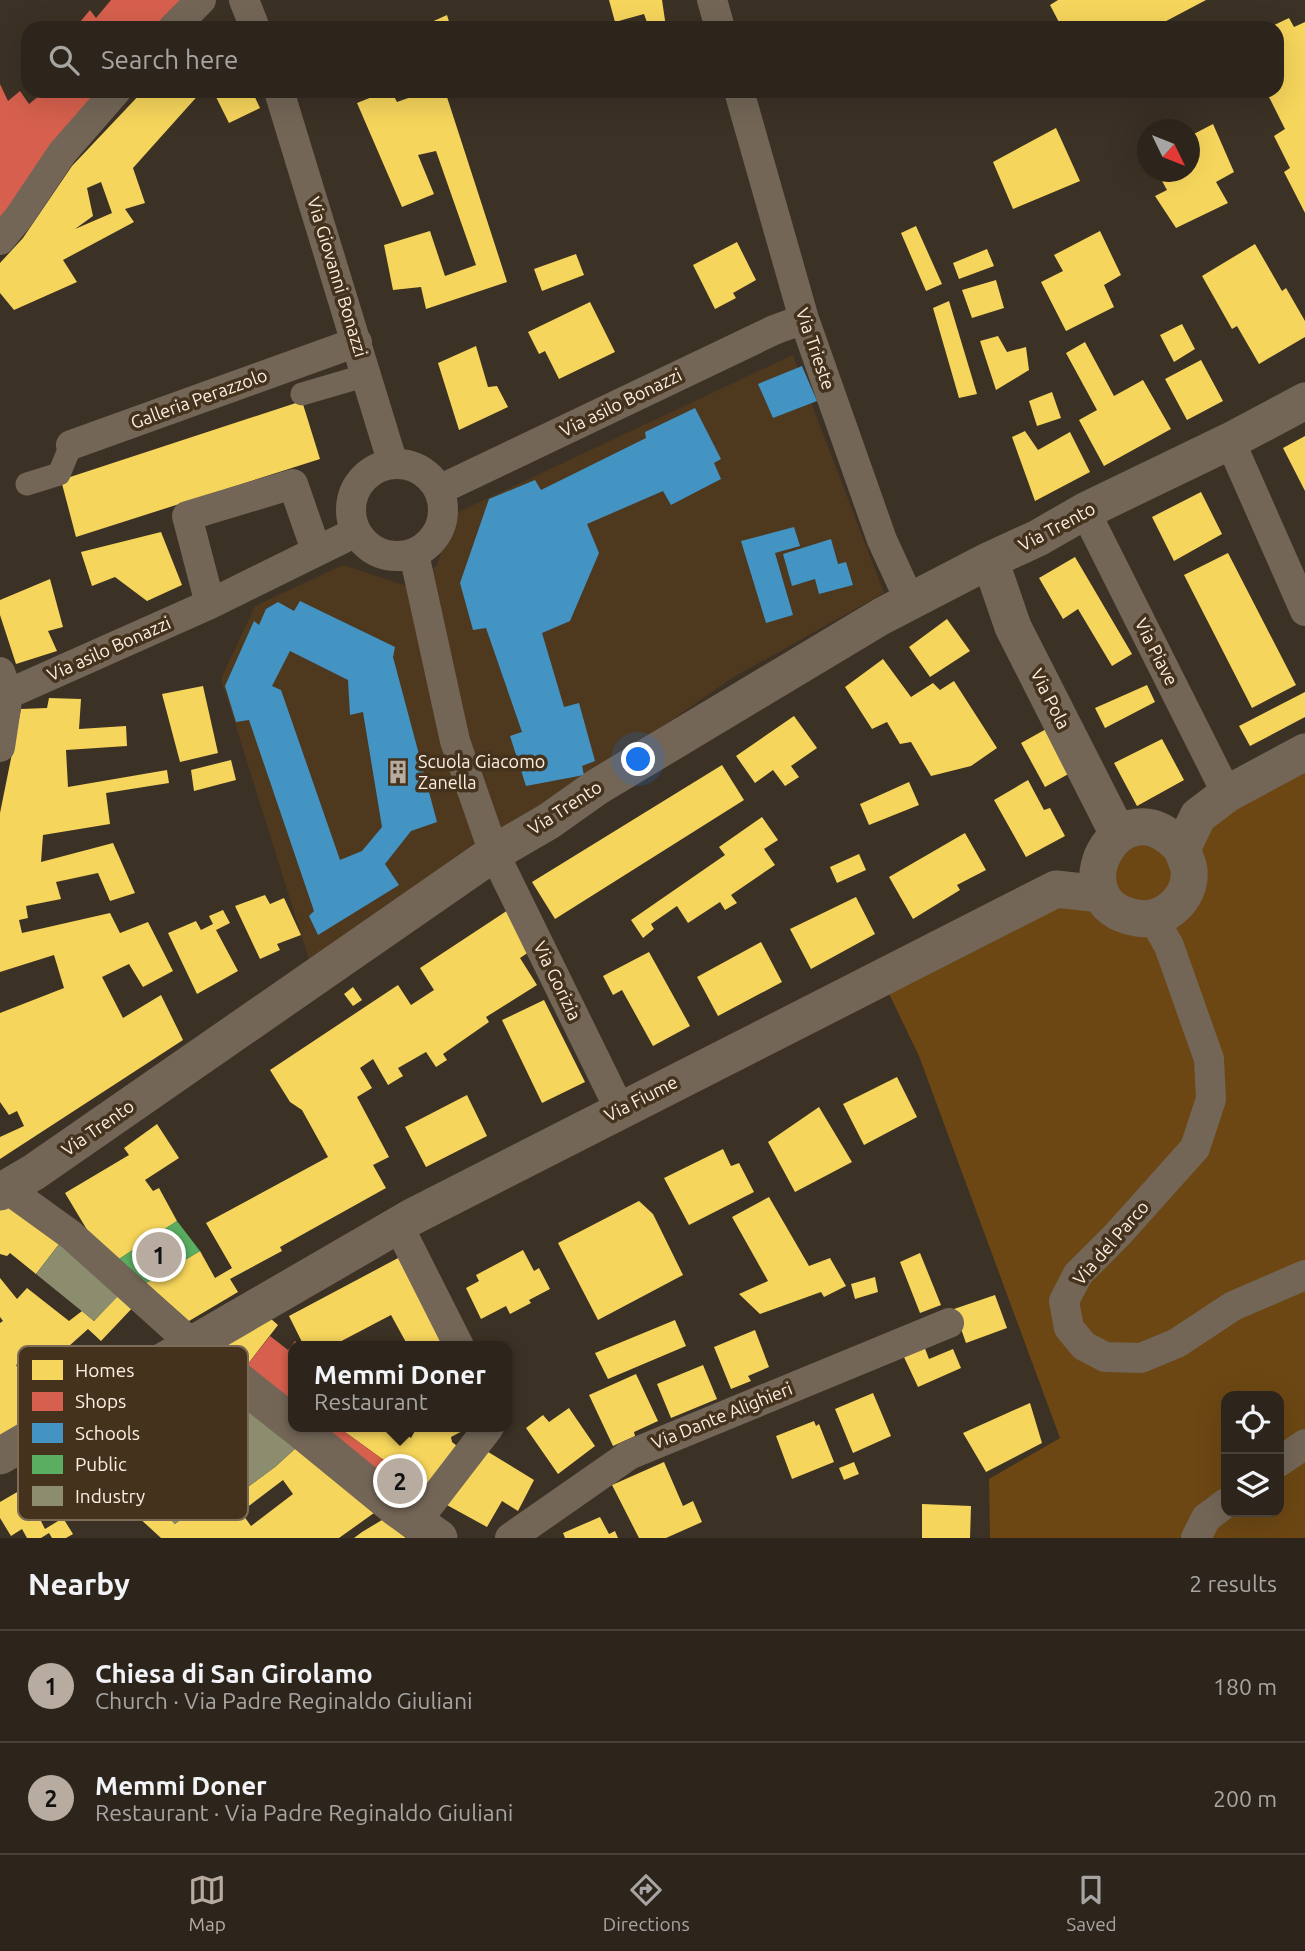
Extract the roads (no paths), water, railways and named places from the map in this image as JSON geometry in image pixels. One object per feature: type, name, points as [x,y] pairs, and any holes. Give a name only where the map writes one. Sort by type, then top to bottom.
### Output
[{"type":"street","points":[[180,21],[201,0]]},
{"type":"street","points":[[244,0],[252,21]]},
{"type":"street","points":[[712,0],[718,21]]},
{"type":"street","points":[[0,240],[19,217],[62,153],[110,98]]},
{"type":"street","name":"Via Giovanni Bonazzi","points":[[281,98],[393,464]]},
{"type":"street","name":"Via Trieste","points":[[741,98],[804,319],[883,540],[910,601]]},
{"type":"street","name":"Via asilo Bonazzi","points":[[439,490],[774,330],[804,319]]},
{"type":"street","name":"Galleria Perazzolo","points":[[27,484],[59,474],[71,445],[357,342]]},
{"type":"street","points":[[302,394],[367,375]]},
{"type":"street","name":"Via Trento","points":[[3,1190],[34,1172],[494,853],[549,821],[597,787],[910,601],[1305,401]]},
{"type":"street","points":[[1230,441],[1305,611]]},
{"type":"street","points":[[410,465],[430,477],[439,490],[444,512],[440,528],[431,542],[414,554],[398,557],[369,547],[356,531],[351,514],[357,486],[368,474],[382,466],[410,465]]},
{"type":"street","points":[[211,604],[187,516],[293,484],[316,550]]},
{"type":"street","name":"Via Piave","points":[[1085,511],[1227,793]]},
{"type":"street","name":"Via asilo Bonazzi","points":[[4,683],[211,604],[356,531]]},
{"type":"street","points":[[414,554],[456,741],[494,853]]},
{"type":"street","name":"Via Pola","points":[[990,560],[1013,627],[1118,834]]},
{"type":"street","points":[[0,747],[4,683]]},
{"type":"street","points":[[1182,849],[1199,816],[1227,793],[1305,752]]},
{"type":"street","points":[[1148,827],[1163,832],[1182,849],[1189,871],[1187,887],[1180,901],[1168,912],[1153,918],[1140,919],[1124,915],[1111,906],[1101,894],[1097,875],[1099,859],[1107,845],[1118,834],[1132,828],[1148,827]]},
{"type":"street","name":"Via Gorizia","points":[[494,853],[620,1110]]},
{"type":"street","name":"Via Fiume","points":[[189,1346],[398,1225],[1056,889],[1101,894]]},
{"type":"street","name":"Via del Parco","points":[[1153,918],[1169,946],[1209,1059],[1212,1099],[1195,1148],[1078,1274],[1064,1301],[1069,1328],[1084,1346],[1105,1357],[1141,1358],[1177,1343],[1233,1306],[1305,1275]]},
{"type":"street","points":[[3,1190],[71,1234],[195,1346]]},
{"type":"street","points":[[398,1225],[456,1341]]},
{"type":"street","name":"Via Dante Alighieri","points":[[510,1538],[629,1455],[949,1323]]},
{"type":"street","points":[[248,1388],[288,1419]]},
{"type":"street","points":[[304,1432],[428,1530],[486,1432]]},
{"type":"street","points":[[1284,1459],[1305,1444]]},
{"type":"street","name":"Via Fiume","points":[[0,1456],[18,1446]]},
{"type":"street","points":[[1196,1538],[1206,1518],[1221,1507]]},
{"type":"place","name":"Scuola Giacomo Zanella","points":[[398,772]]},
{"type":"place","name":"Chiesa di San Girolamo","points":[[159,1255]]},
{"type":"place","name":"Memmi Doner","points":[[400,1481]]}]
